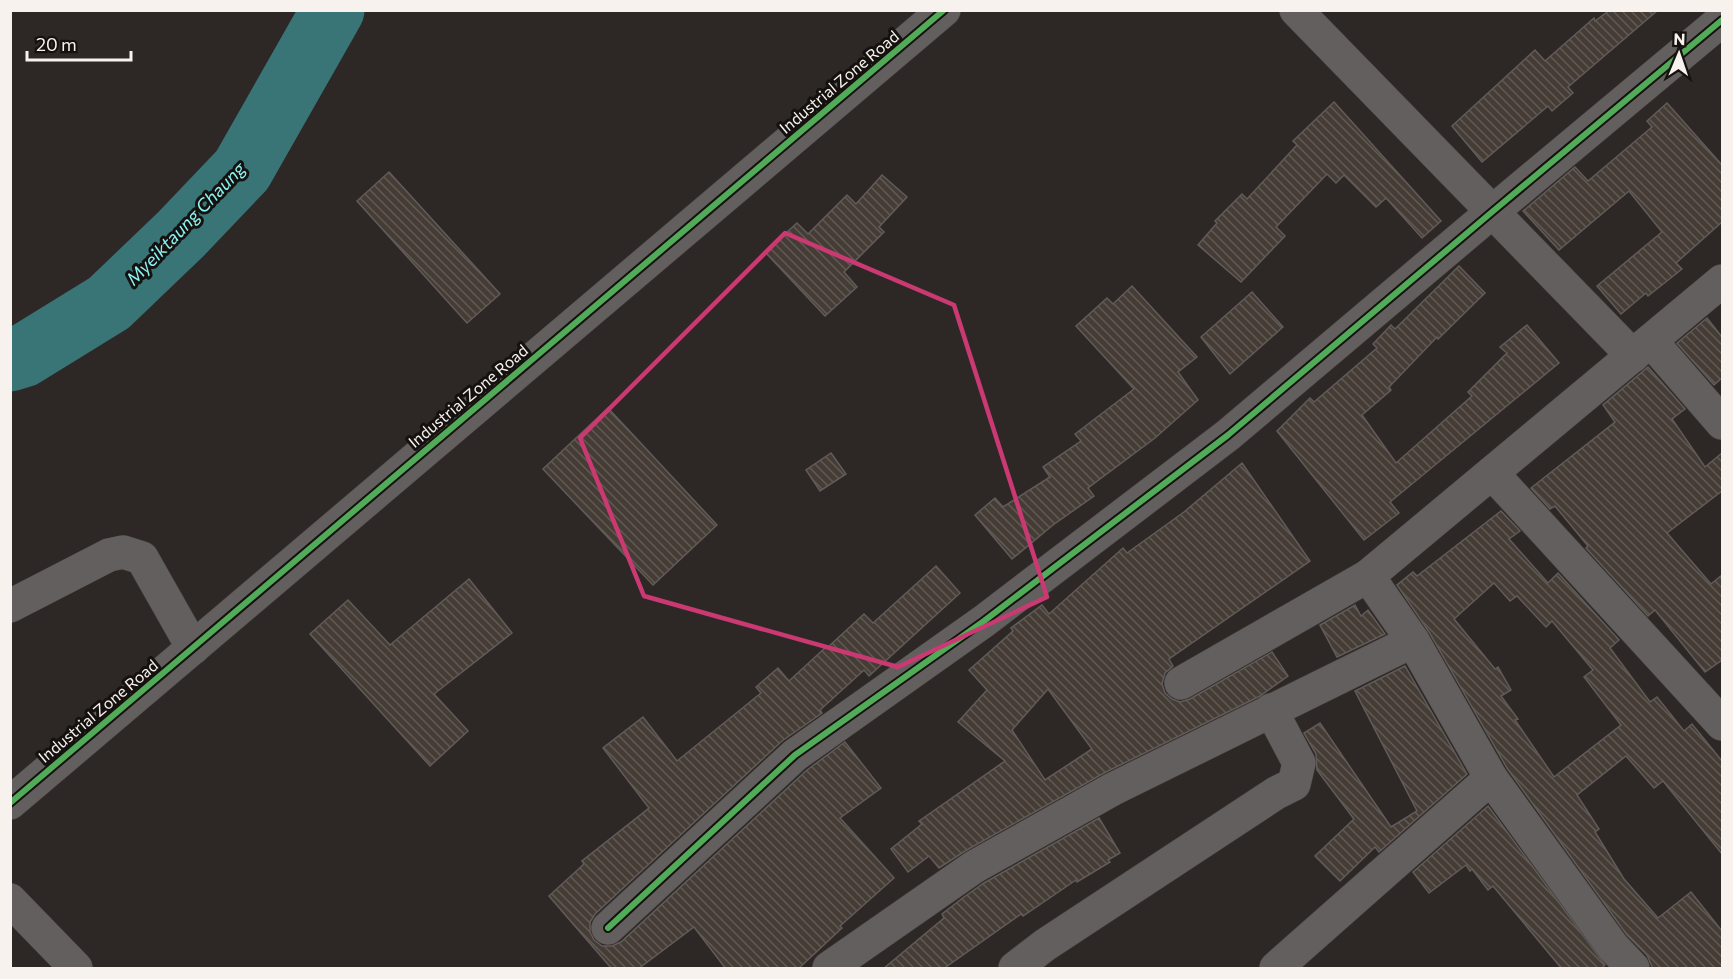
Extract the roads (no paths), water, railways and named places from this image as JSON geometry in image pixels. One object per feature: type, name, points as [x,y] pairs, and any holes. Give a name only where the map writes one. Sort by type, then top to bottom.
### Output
[{"type":"street","name":"Industrial Zone Road","points":[[10,802],[944,10]]},
{"type":"street","points":[[1296,10],[1492,212],[1722,423]]},
{"type":"street","points":[[608,928],[795,755],[984,621],[1228,435],[1722,20]]},
{"type":"street","points":[[1181,683],[1368,576],[1722,281]]},
{"type":"street","points":[[1492,473],[1722,724]]},
{"type":"street","points":[[10,606],[110,555],[123,552],[142,558],[193,648]]},
{"type":"street","points":[[1368,576],[1413,641],[1491,778],[1613,946],[1633,969]]},
{"type":"street","points":[[829,969],[974,867],[1113,789],[1413,641]]},
{"type":"street","points":[[1015,969],[1045,945],[1276,793],[1294,784],[1299,763],[1271,710]]},
{"type":"street","points":[[1276,969],[1491,778]]},
{"type":"street","points":[[10,900],[76,969]]},
{"type":"waterway","name":"Myeiktaung Chaung","points":[[10,360],[23,356],[109,303],[181,234],[242,170],[333,10]]}]
